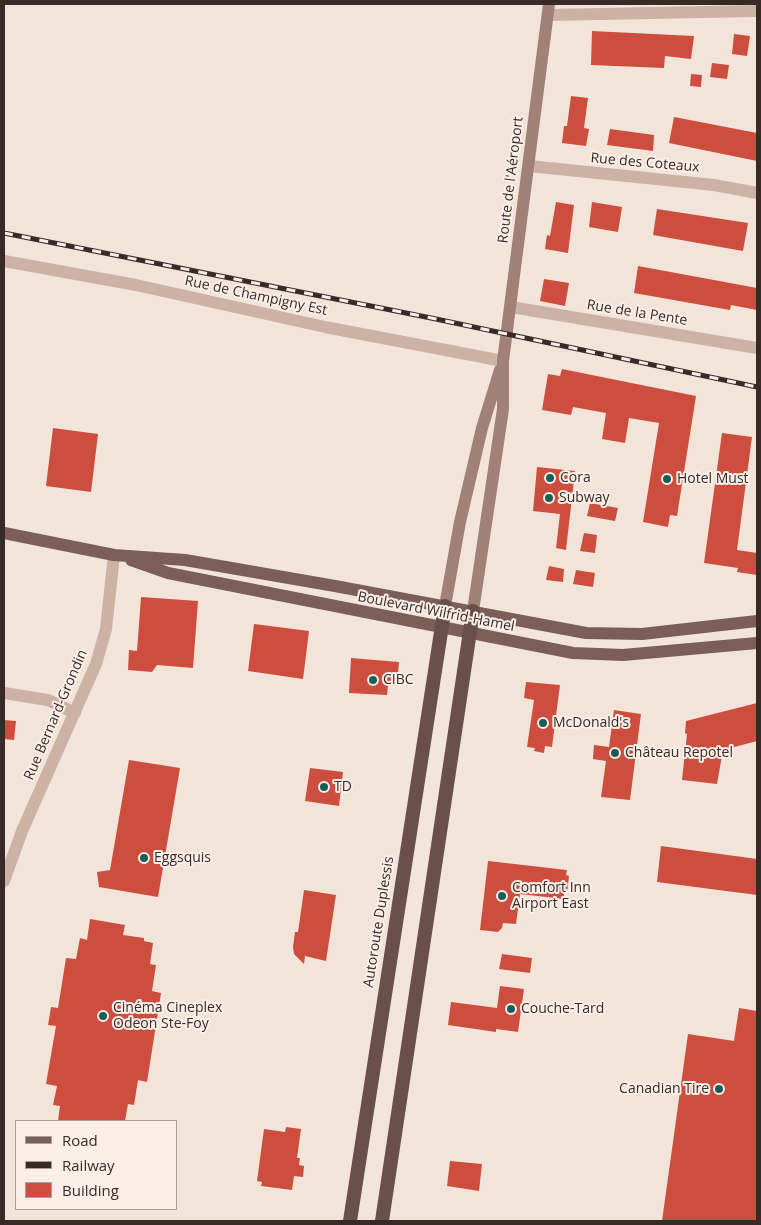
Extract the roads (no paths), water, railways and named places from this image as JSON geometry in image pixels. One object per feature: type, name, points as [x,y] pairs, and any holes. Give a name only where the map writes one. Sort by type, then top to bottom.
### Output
[{"type":"highway","name":"Route de l'Aéroport","points":[[441,628],[445,606]]},
{"type":"highway","name":"Route de l'Aéroport","points":[[470,634],[473,612]]},
{"type":"highway","name":"Autoroute Duplessis","points":[[350,1221],[441,628]]},
{"type":"highway","points":[[382,1221],[470,634]]},
{"type":"main road","name":"Route de l'Aéroport","points":[[445,606],[460,522],[482,428],[503,361],[549,9]]},
{"type":"main road","name":"Route de l'Aéroport","points":[[473,612],[504,409],[503,361]]},
{"type":"main road","name":"Boulevard Wilfrid-Hamel","points":[[4,533],[114,555],[168,573],[573,653],[599,656],[636,655],[754,643]]},
{"type":"main road","name":"Boulevard Wilfrid-Hamel","points":[[114,555],[185,560],[586,633],[616,635],[655,633],[757,621]]},
{"type":"street","points":[[549,9],[715,7],[757,11]]},
{"type":"street","name":"Rue des Coteaux","points":[[529,166],[714,184],[757,193]]},
{"type":"street","name":"Rue de Champigny Est","points":[[4,261],[136,285],[325,327],[503,361]]},
{"type":"street","name":"Rue de la Pente","points":[[511,307],[757,348]]},
{"type":"street","name":"Rue Bernard-Grondin","points":[[4,881],[22,831],[89,682],[106,629],[114,555]]},
{"type":"street","points":[[4,693],[48,700],[75,713]]},
{"type":"railway","points":[[4,233],[436,319],[757,387]]},
{"type":"place","name":"Cora","points":[[550,478]]},
{"type":"place","name":"Hotel Must","points":[[667,479]]},
{"type":"place","name":"Subway","points":[[549,498]]},
{"type":"place","name":"CIBC","points":[[373,680]]},
{"type":"place","name":"McDonald's","points":[[543,723]]},
{"type":"place","name":"Château Repotel","points":[[615,753]]},
{"type":"place","name":"TD","points":[[324,787]]},
{"type":"place","name":"Eggsquis","points":[[144,858]]},
{"type":"place","name":"Comfort Inn Airport East","points":[[502,896]]},
{"type":"place","name":"Couche-Tard","points":[[511,1009]]},
{"type":"place","name":"Cinéma Cineplex Odeon Ste-Foy","points":[[103,1016]]},
{"type":"place","name":"Canadian Tire","points":[[719,1089]]}]
